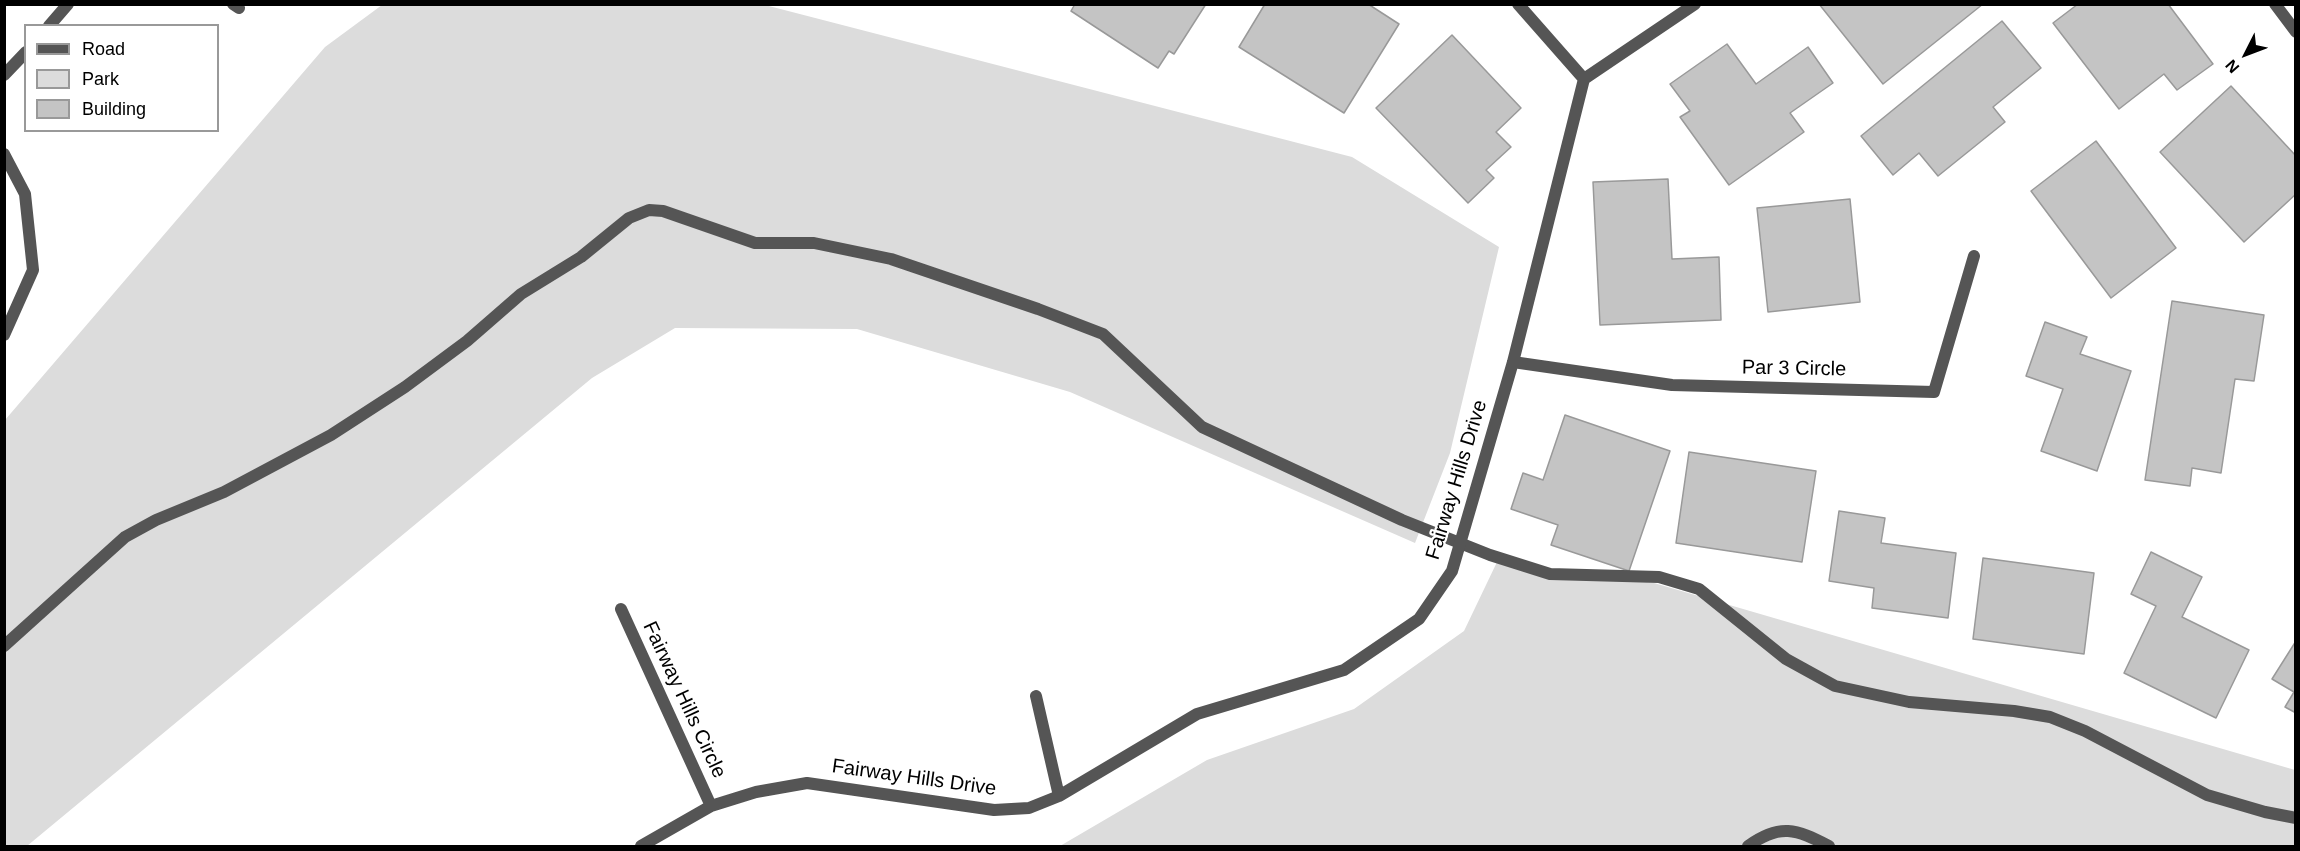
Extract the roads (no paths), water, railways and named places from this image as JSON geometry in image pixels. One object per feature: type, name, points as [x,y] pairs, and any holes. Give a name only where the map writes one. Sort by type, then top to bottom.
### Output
[{"type":"street","points":[[51,24],[68,4]]},
{"type":"street","points":[[1518,4],[1584,79],[1695,4]]},
{"type":"street","points":[[2275,4],[2295,32]]},
{"type":"street","points":[[4,75],[24,54]]},
{"type":"street","name":"Fairway Hills Drive","points":[[641,846],[711,806],[756,792],[807,783],[994,810],[1029,808],[1059,796],[1197,714],[1344,670],[1419,619],[1452,571],[1513,362],[1584,79]]},
{"type":"street","points":[[4,154],[25,194],[33,270],[4,335]]},
{"type":"street","points":[[4,646],[125,537],[156,520],[224,492],[331,435],[405,387],[467,341],[521,294],[581,257],[629,218],[650,210],[663,211],[755,243],[814,243],[891,259],[1103,334],[1202,427],[1402,520],[1550,574],[1659,577],[1699,589],[1786,658],[1835,686],[1909,702],[2014,711],[2050,717],[2085,731],[2207,795],[2295,818]]},
{"type":"street","name":"Par 3 Circle","points":[[1513,362],[1672,385],[1934,392],[1974,256]]},
{"type":"street","name":"Fairway Hills Circle","points":[[621,609],[711,806]]},
{"type":"street","points":[[1036,696],[1059,796]]},
{"type":"street","points":[[1748,846],[1759,838],[1788,829],[1803,833],[1829,846]]}]
